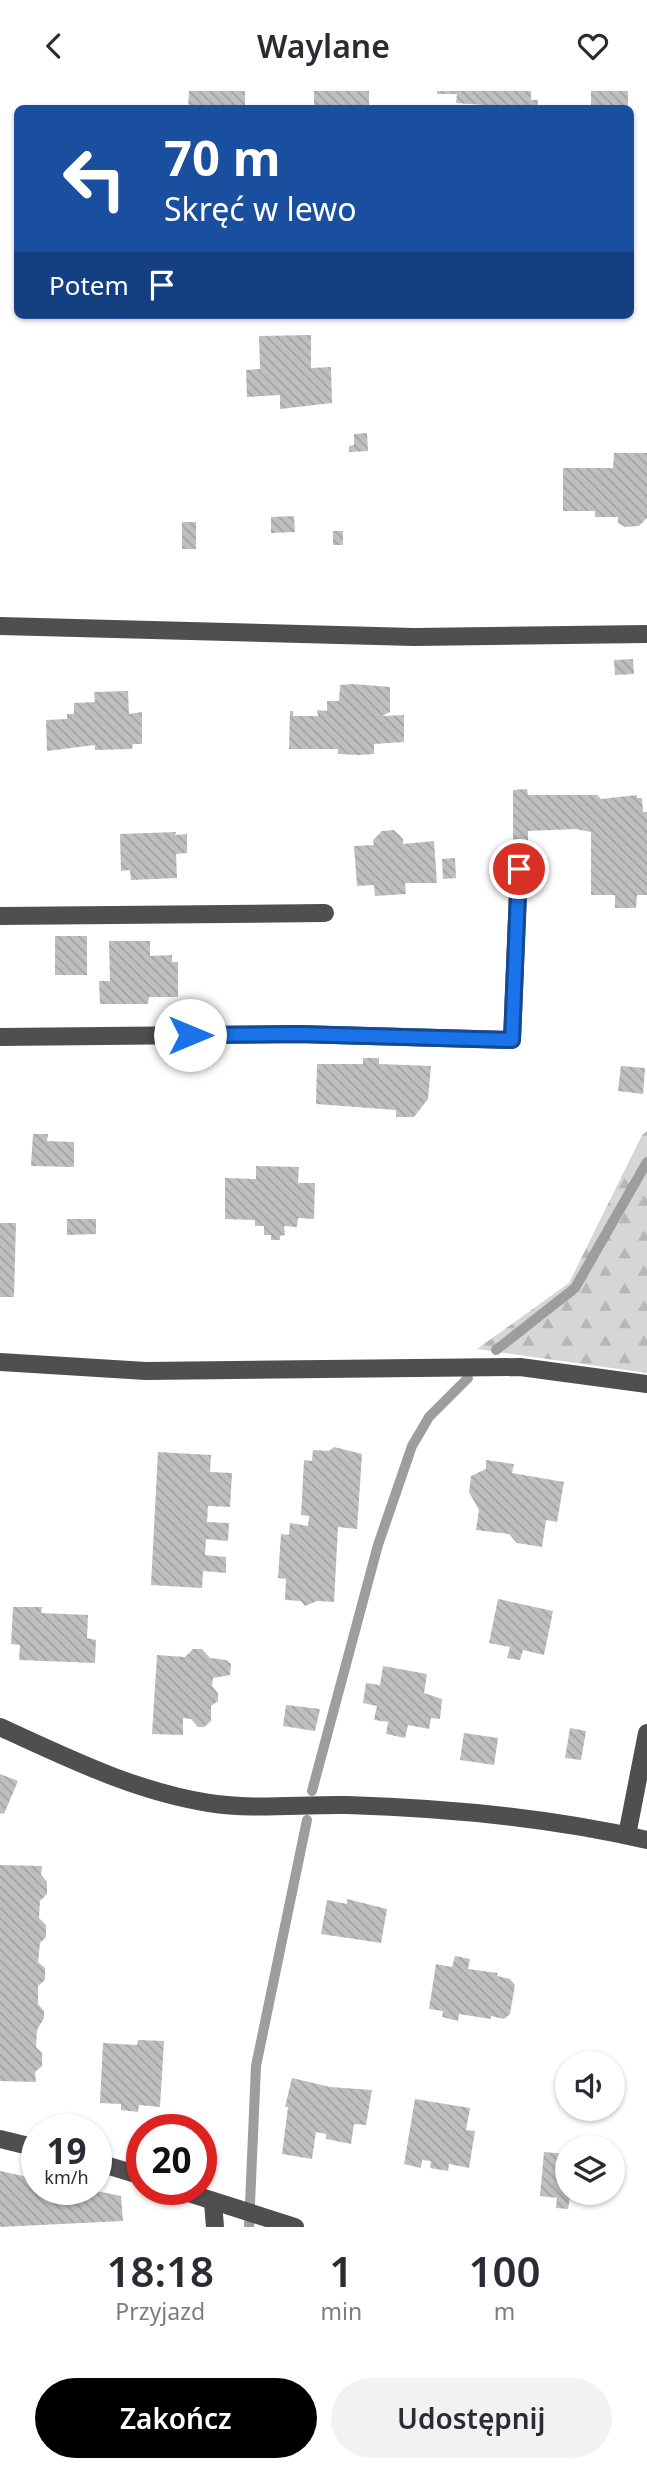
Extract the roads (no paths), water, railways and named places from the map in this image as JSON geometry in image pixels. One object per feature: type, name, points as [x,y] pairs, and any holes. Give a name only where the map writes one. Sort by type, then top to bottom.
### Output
[{"type":"lane","points":[[0,627],[414,636],[647,634]]},
{"type":"lane","points":[[0,1037],[298,1034],[512,1040],[519,869]]},
{"type":"lane","points":[[0,916],[325,913]]},
{"type":"lane","points":[[0,1362],[146,1371],[520,1367],[647,1384]]},
{"type":"lane","points":[[0,1727],[110,1777],[153,1791],[212,1804],[349,1805],[474,1814],[647,1840]]},
{"type":"lane","points":[[627,1835],[647,1733]]},
{"type":"lane","points":[[0,2139],[21,2144]]},
{"type":"lane","points":[[217,2204],[295,2227]]},
{"type":"lane","points":[[213,2205],[215,2227]]},
{"type":"waterway","points":[[496,1350],[575,1288],[647,1162]]},
{"type":"waterway","points":[[312,1791],[378,1545],[412,1446],[429,1417],[468,1378]]},
{"type":"waterway","points":[[249,2227],[256,2066],[307,1820]]}]
